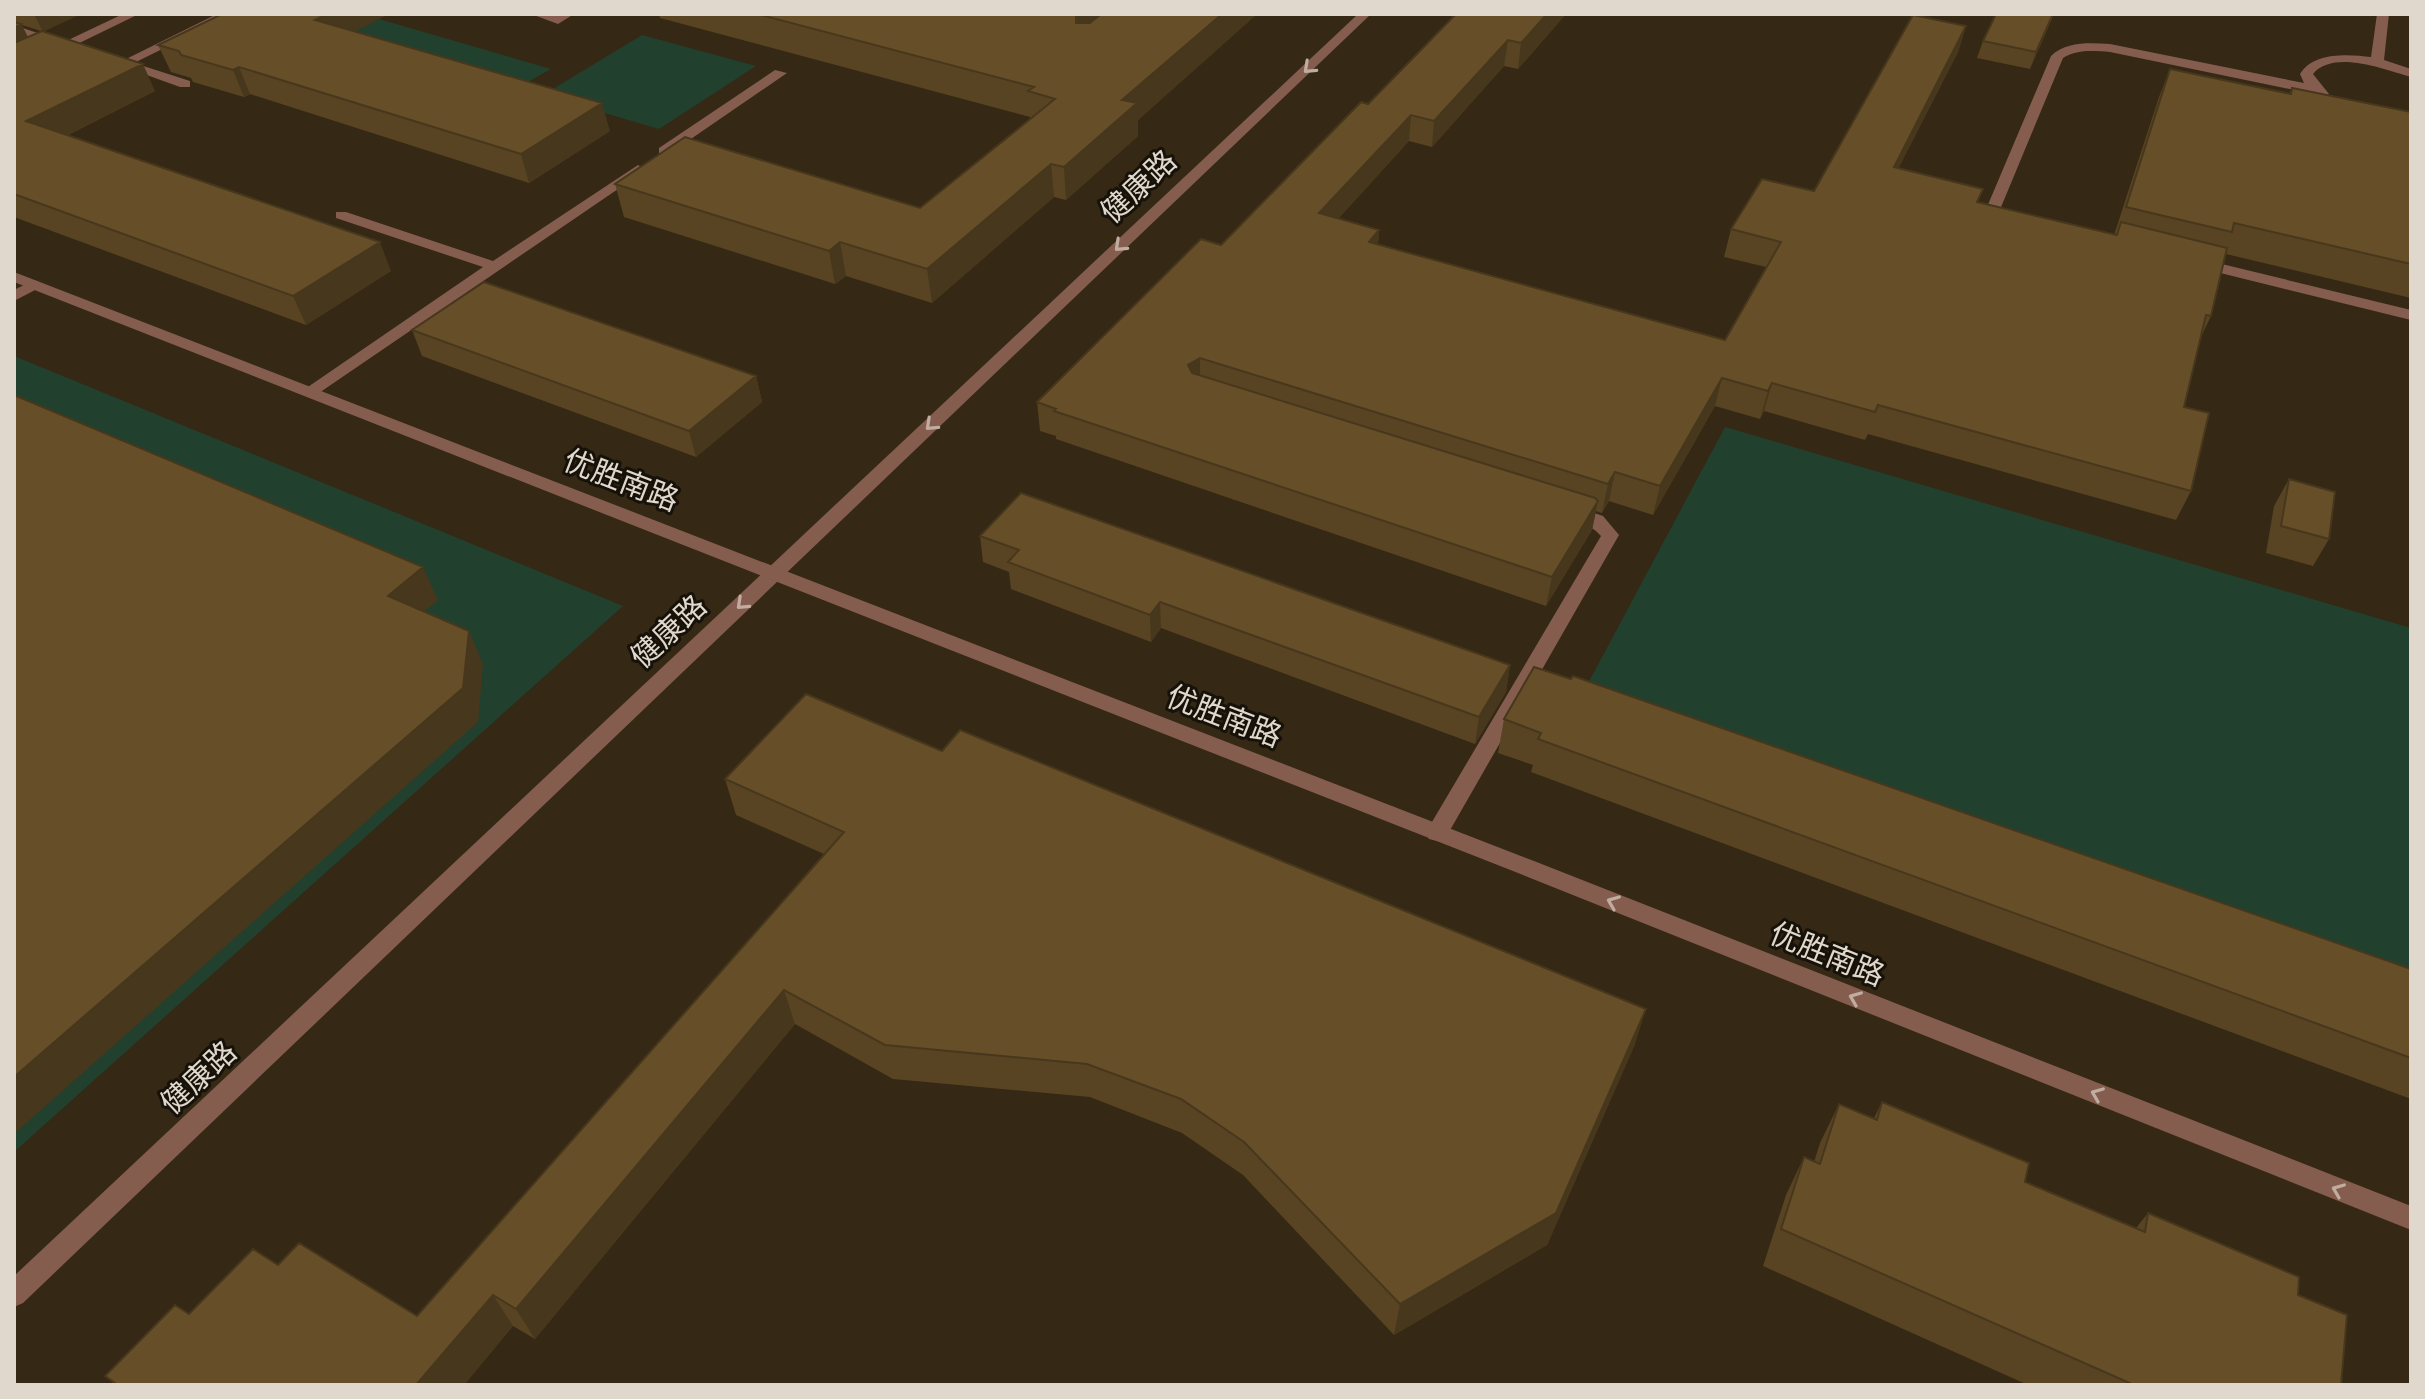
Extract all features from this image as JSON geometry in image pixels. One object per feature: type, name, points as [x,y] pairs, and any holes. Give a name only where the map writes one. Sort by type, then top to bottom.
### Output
[{"type":"street","points":[[39,58],[133,14]]},
{"type":"street","points":[[122,64],[227,14]]},
{"type":"street","points":[[537,14],[558,20],[568,14]]},
{"type":"street","name":"健康路","points":[[14,1294],[1365,14]]},
{"type":"street","points":[[2377,62],[2383,14]]},
{"type":"street","points":[[14,29],[79,50]]},
{"type":"street","points":[[2021,221],[1991,214],[2057,56],[2065,50],[2084,46],[2110,48],[2316,90],[2334,101]]},
{"type":"street","points":[[2316,90],[2306,77],[2307,69],[2315,63],[2348,58],[2377,62],[2411,73]]},
{"type":"street","points":[[108,60],[185,84]]},
{"type":"street","points":[[310,391],[780,73]]},
{"type":"street","points":[[341,215],[494,266]]},
{"type":"street","points":[[2186,261],[2411,315]]},
{"type":"street","name":"优胜南路","points":[[14,277],[1437,833],[2411,1218]]},
{"type":"street","points":[[14,296],[34,285]]},
{"type":"street","points":[[1437,833],[1610,535],[1597,520],[1553,506]]},
{"type":"green space","points":[[379,19],[551,69],[519,87],[346,36]]},
{"type":"green space","points":[[642,35],[756,66],[659,129],[543,95]]},
{"type":"green space","points":[[14,356],[623,606],[14,1152]]},
{"type":"green space","points":[[1725,427],[2411,628],[2411,1001],[1577,704]]},
{"type":"building","points":[[222,14],[327,14],[315,20],[602,103],[521,154],[239,67],[233,70],[181,55],[179,51],[158,45]]},
{"type":"building","points":[[757,14],[1076,14],[1076,23],[1090,23],[1101,14],[1222,14],[1122,100],[1137,103],[1064,167],[1051,164],[927,269],[840,242],[829,251],[615,184],[685,137],[920,208],[1055,99],[1028,91],[1034,87]]},
{"type":"building","points":[[1456,14],[1547,14],[1521,43],[1508,40],[1434,121],[1411,115],[1319,213],[1379,230],[1369,242],[1725,340],[1781,242],[1731,229],[1762,179],[1814,191],[1913,15],[1966,26],[1894,167],[1983,189],[1977,202],[2117,235],[2121,222],[2227,248],[2211,316],[2206,315],[2184,407],[2209,413],[2191,491],[1878,405],[1875,412],[1772,383],[1768,391],[1722,378],[1660,486],[1615,472],[1608,484],[1200,358],[1188,365],[1192,373],[1595,498],[1598,501],[1552,577],[1054,411],[1056,409],[1037,402],[1201,239],[1221,245],[1361,102],[1368,104]]},
{"type":"building","points":[[1996,14],[2053,14],[2036,52],[1983,41]]},
{"type":"building","points":[[42,31],[143,64],[26,121],[380,242],[293,296],[14,194],[14,43]]},
{"type":"building","points":[[2170,69],[2291,94],[2292,88],[2411,112],[2411,264],[2234,223],[2232,232],[2126,207]]},
{"type":"building","points":[[484,282],[756,376],[689,431],[412,330]]},
{"type":"building","points":[[14,395],[423,567],[388,596],[469,631],[463,688],[14,1077]]},
{"type":"building","points":[[2289,479],[2335,492],[2329,539],[2281,526]]},
{"type":"building","points":[[1021,493],[1510,665],[1479,717],[1160,602],[1150,615],[1008,562],[1019,550],[980,536]]},
{"type":"building","points":[[1534,667],[1571,679],[1573,676],[2411,969],[2411,1058],[1538,739],[1541,733],[1504,719]]},
{"type":"building","points":[[806,694],[942,751],[960,730],[1646,1009],[1556,1213],[1400,1304],[1244,1142],[1181,1099],[1087,1064],[885,1045],[784,990],[516,1309],[493,1295],[416,1385],[118,1385],[105,1376],[175,1305],[189,1314],[253,1249],[278,1265],[299,1243],[417,1316],[844,832],[725,779]]},
{"type":"building","points":[[1882,1102],[2029,1163],[2025,1182],[2145,1232],[2148,1213],[2299,1277],[2298,1295],[2347,1315],[2341,1385],[2134,1385],[1781,1229],[1804,1157],[1820,1164],[1839,1104],[1877,1120]]}]
